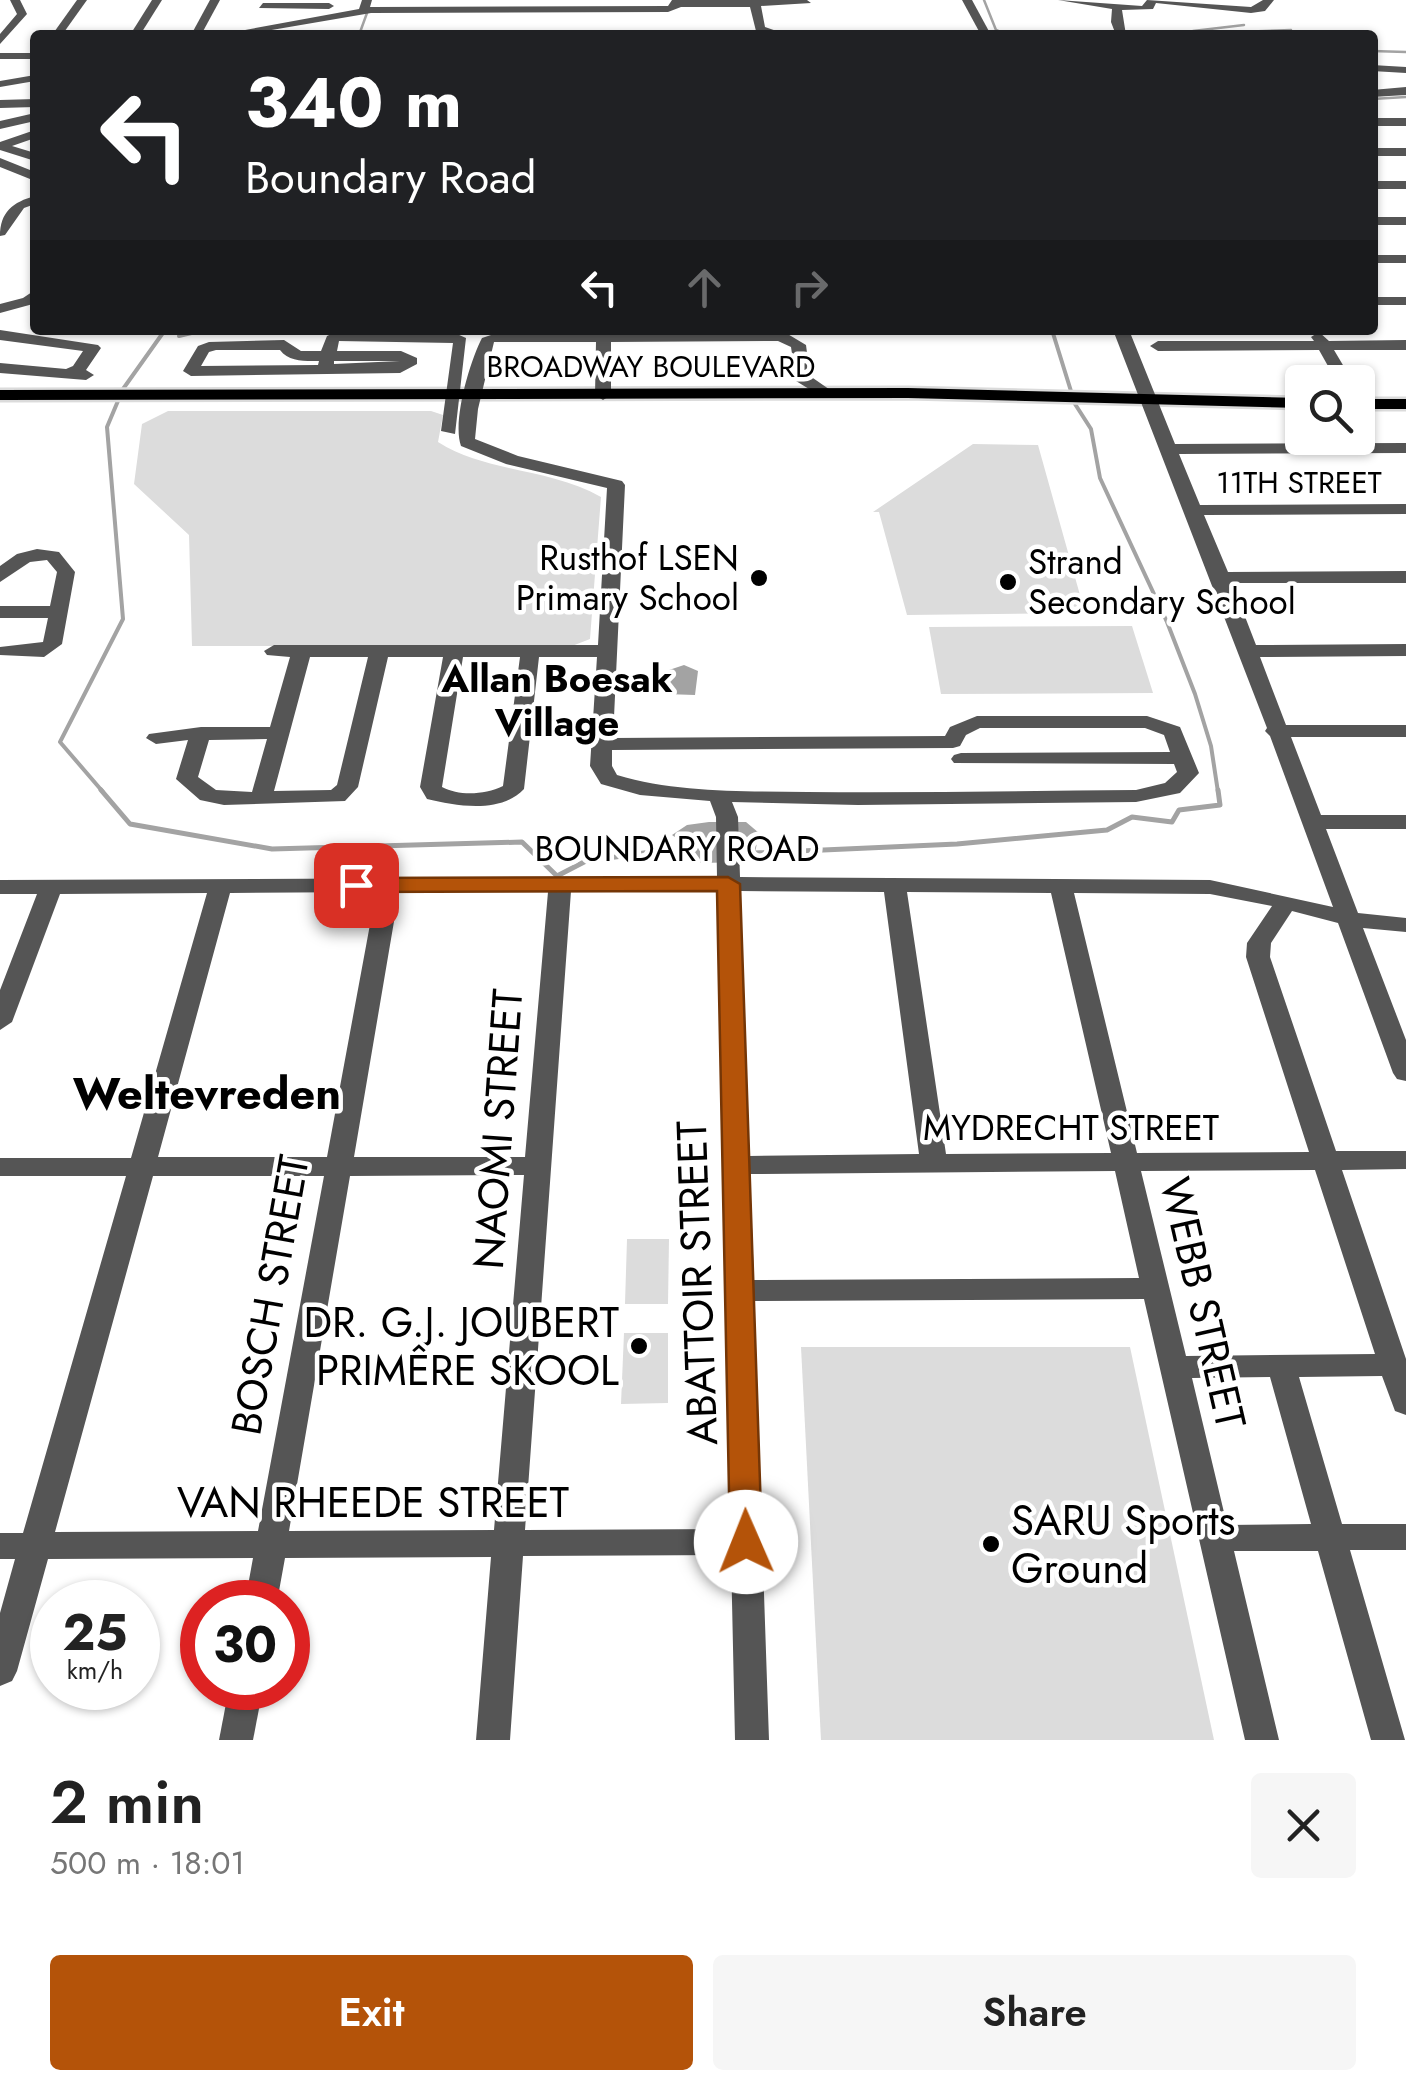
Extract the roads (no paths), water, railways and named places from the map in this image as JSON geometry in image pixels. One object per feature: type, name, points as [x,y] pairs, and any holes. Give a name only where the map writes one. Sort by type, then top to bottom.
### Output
[{"type":"main road","name":"BROADWAY BOULEVARD","points":[[0,396],[828,394],[1285,404]]},
{"type":"main road","points":[[1375,404],[1406,404]]},
{"type":"street","points":[[0,41],[7,24],[22,11],[15,0]]},
{"type":"street","points":[[199,30],[215,0]]},
{"type":"street","points":[[426,0],[444,4]]},
{"type":"street","points":[[454,0],[463,0]]},
{"type":"street","points":[[502,0],[521,4]]},
{"type":"street","points":[[578,0],[596,4],[614,0]]},
{"type":"street","points":[[966,0],[983,30]]},
{"type":"street","points":[[1063,0],[1146,9],[1155,0],[1254,10],[1269,0]]},
{"type":"street","points":[[754,2],[760,29],[764,30]]},
{"type":"street","points":[[262,6],[289,3],[396,11]]},
{"type":"street","points":[[374,26],[377,18],[396,11],[444,4],[596,4],[655,10],[677,3],[806,3]]},
{"type":"street","points":[[61,30],[78,5],[90,11]]},
{"type":"street","points":[[269,30],[367,6]]},
{"type":"street","points":[[131,10],[157,7]]},
{"type":"street","points":[[138,30],[157,7]]},
{"type":"street","points":[[1118,7],[1119,30]]},
{"type":"street","points":[[655,10],[655,24]]},
{"type":"street","points":[[121,25],[138,30],[160,25]]},
{"type":"street","points":[[64,30],[81,26]]},
{"type":"street","points":[[278,29],[282,30]]},
{"type":"street","points":[[1378,54],[1389,55]]},
{"type":"street","points":[[0,56],[30,56]]},
{"type":"street","points":[[1378,68],[1406,70]]},
{"type":"street","points":[[1378,72],[1386,81]]},
{"type":"street","points":[[0,78],[16,84],[28,76]]},
{"type":"street","points":[[1378,94],[1406,92]]},
{"type":"street","points":[[0,104],[30,104]]},
{"type":"street","points":[[0,126],[30,118]]},
{"type":"street","points":[[1378,122],[1406,122]]},
{"type":"street","points":[[0,146],[30,136]]},
{"type":"street","points":[[0,146],[30,155]]},
{"type":"street","points":[[1378,152],[1406,152]]},
{"type":"street","points":[[0,162],[29,175]]},
{"type":"street","points":[[0,178],[29,175]]},
{"type":"street","points":[[1378,185],[1406,185]]},
{"type":"street","points":[[0,205],[30,201]]},
{"type":"street","points":[[0,232],[18,205]]},
{"type":"street","points":[[1378,221],[1406,221]]},
{"type":"street","points":[[1378,259],[1406,259]]},
{"type":"street","points":[[0,309],[30,299]]},
{"type":"street","points":[[1378,301],[1406,300]]},
{"type":"street","points":[[326,363],[343,335]]},
{"type":"street","points":[[382,335],[781,336],[798,346],[802,378]]},
{"type":"street","points":[[459,335],[452,394],[452,441],[474,454],[616,485],[602,744],[604,774],[616,785],[644,792],[720,796],[768,788],[914,788],[965,796],[1154,794],[1185,779],[1188,773],[1173,731],[1146,722],[977,722],[956,731],[965,796]]},
{"type":"street","points":[[495,335],[474,394],[465,439],[476,448],[512,460]]},
{"type":"street","points":[[603,395],[604,335]]},
{"type":"street","points":[[1123,335],[1221,578],[1275,731],[1349,920],[1395,1015],[1406,1073]]},
{"type":"street","points":[[1318,335],[1335,365]]},
{"type":"street","points":[[0,336],[93,348],[79,369],[71,372]]},
{"type":"street","points":[[211,345],[284,345],[296,356],[326,363],[200,374],[190,368],[203,349],[211,345]]},
{"type":"street","points":[[1158,346],[1406,346]]},
{"type":"street","points":[[0,368],[92,375]]},
{"type":"street","points":[[802,378],[828,394]]},
{"type":"street","points":[[781,394],[802,378]]},
{"type":"street","points":[[1170,448],[1406,448]]},
{"type":"street","name":"11TH STREET","points":[[1193,510],[1406,510]]},
{"type":"street","points":[[0,576],[22,557],[38,533]]},
{"type":"street","points":[[6,650],[44,651],[56,636],[64,567],[49,555],[22,557]]},
{"type":"street","points":[[1221,578],[1406,578]]},
{"type":"street","points":[[0,612],[59,612]]},
{"type":"street","points":[[1246,650],[1406,650]]},
{"type":"street","points":[[274,652],[609,651]]},
{"type":"street","points":[[261,798],[301,652]]},
{"type":"street","points":[[201,733],[187,778],[215,797],[329,798],[344,792],[378,652]]},
{"type":"street","points":[[454,652],[431,787],[436,794],[450,798],[492,798],[513,789],[530,652]]},
{"type":"street","points":[[791,719],[792,743]]},
{"type":"street","points":[[839,719],[842,742]]},
{"type":"street","points":[[887,719],[890,742]]},
{"type":"street","points":[[646,743],[649,720]]},
{"type":"street","points":[[743,720],[744,743]]},
{"type":"street","points":[[1275,731],[1406,731]]},
{"type":"street","points":[[602,744],[646,743],[696,732],[744,743],[890,742],[957,751],[1184,758]]},
{"type":"street","points":[[156,738],[201,733],[280,733]]},
{"type":"street","name":"ABATTOIR STREET","points":[[720,796],[726,820],[728,873],[752,1740]]},
{"type":"street","points":[[1313,822],[1406,822]]},
{"type":"street","name":"BOUNDARY ROAD","points":[[0,888],[560,884],[728,873],[894,884],[1210,887],[1250,893],[1368,924],[1406,925]]},
{"type":"street","name":"NAOMI STREET","points":[[494,1740],[560,884]]},
{"type":"street","points":[[894,884],[934,1164]]},
{"type":"street","points":[[0,1671],[221,885]]},
{"type":"street","name":"BOSCH STREET","points":[[265,1580],[390,885]]},
{"type":"street","name":"WEBB STREET","points":[[1062,886],[1262,1740]]},
{"type":"street","points":[[0,1022],[50,887]]},
{"type":"street","points":[[1285,904],[1258,943],[1258,957],[1406,1402]]},
{"type":"street","name":"MYDRECHT STREET","points":[[736,1165],[1406,1160]]},
{"type":"street","points":[[0,1168],[538,1166]]},
{"type":"street","points":[[739,1291],[1156,1288]]},
{"type":"street","points":[[1281,1365],[1388,1740]]},
{"type":"street","points":[[1174,1366],[1394,1365]]},
{"type":"street","points":[[1215,1538],[1406,1537]]},
{"type":"street","name":"VAN RHEEDE STREET","points":[[0,1546],[746,1542]]},
{"type":"street","points":[[236,1740],[242,1710]]},
{"type":"waterway","points":[[984,0],[996,30]]},
{"type":"waterway","points":[[361,30],[367,13]]},
{"type":"waterway","points":[[1202,30],[1244,25]]},
{"type":"waterway","points":[[1378,51],[1406,52]]},
{"type":"waterway","points":[[1378,99],[1406,97]]},
{"type":"waterway","points":[[103,792],[60,742],[123,619],[107,427],[123,389],[161,335]]},
{"type":"waterway","points":[[179,336],[183,335]]},
{"type":"waterway","points":[[1054,335],[1075,404],[1091,429],[1100,478],[1167,622],[1195,694],[1211,746],[1218,792]]},
{"type":"waterway","points":[[101,790],[130,824],[272,849],[522,842],[557,876],[586,861],[680,848]]},
{"type":"waterway","points":[[755,853],[957,844],[1107,830],[1132,817],[1172,822],[1179,810],[1220,805],[1218,790]]},
{"type":"place","name":"Rusthof LSEN Primary School","points":[[759,578]]},
{"type":"place","name":"Strand Secondary School","points":[[1008,582]]},
{"type":"place","name":"DR. G.J. JOUBERT PRIMÊRE SKOOL","points":[[639,1346]]},
{"type":"place","name":"SARU Sports Ground","points":[[991,1544]]},
{"type":"district","name":"Allan Boesak Village","points":[[557,700]]},
{"type":"district","name":"Weltevreden","points":[[207,1093]]}]
